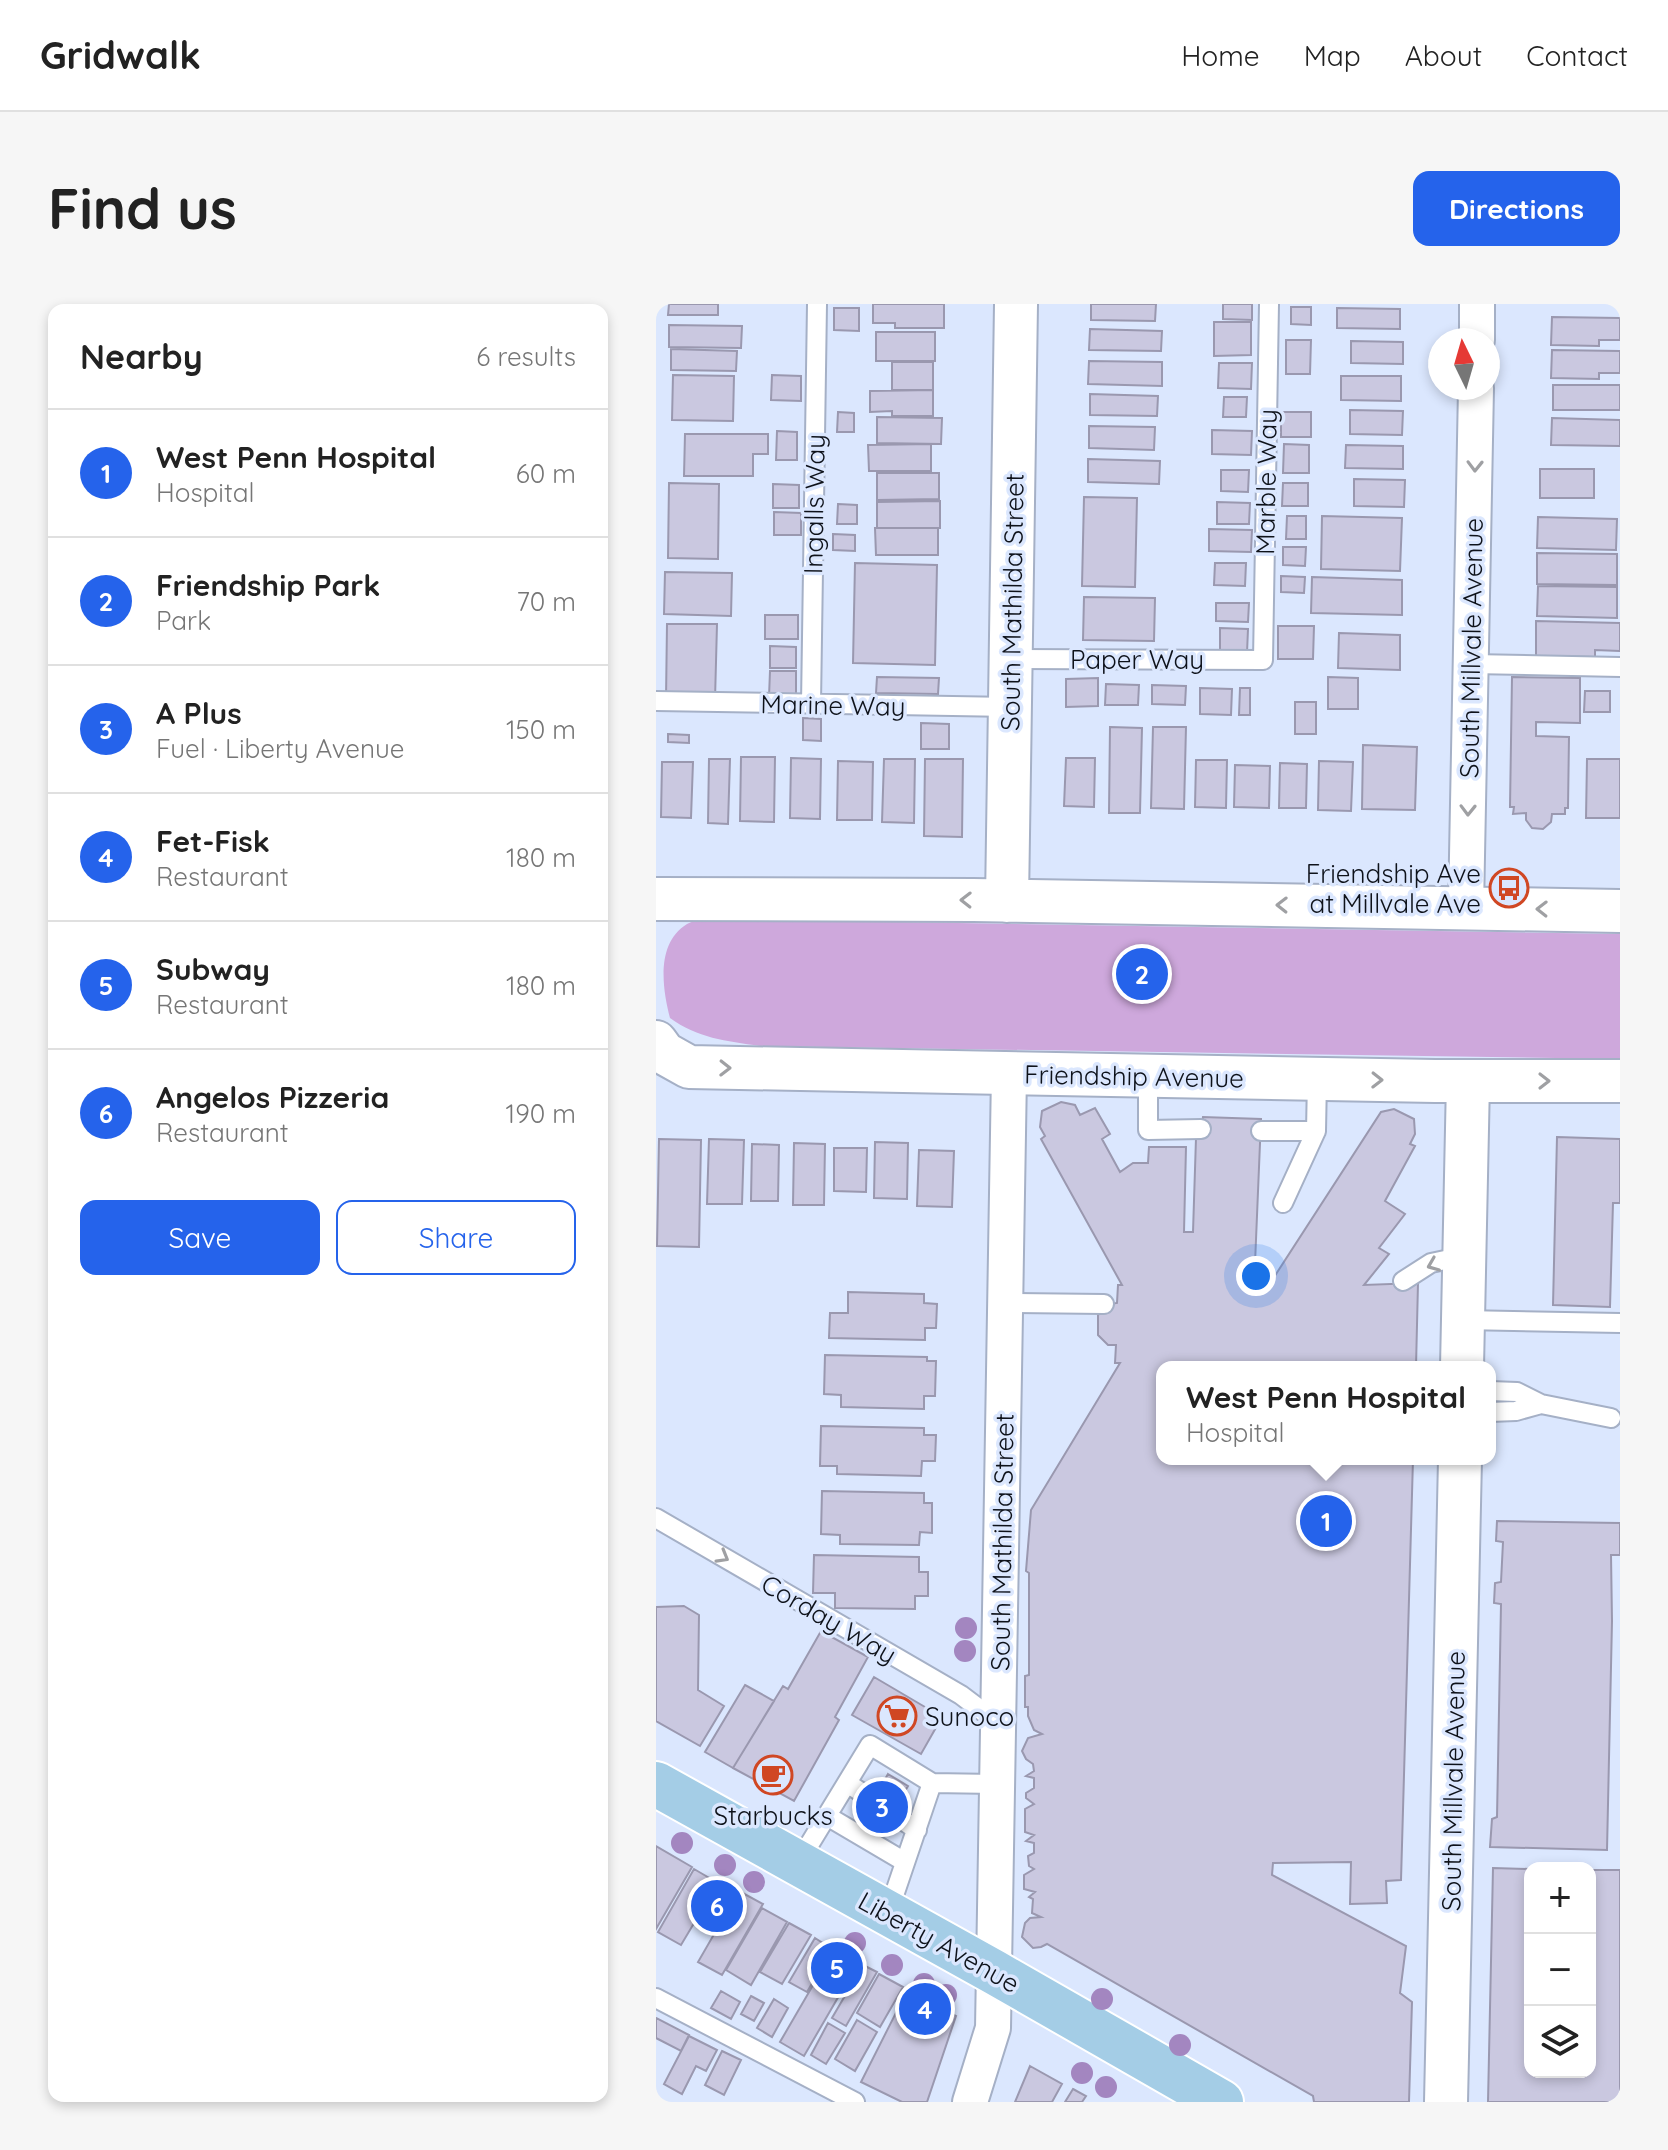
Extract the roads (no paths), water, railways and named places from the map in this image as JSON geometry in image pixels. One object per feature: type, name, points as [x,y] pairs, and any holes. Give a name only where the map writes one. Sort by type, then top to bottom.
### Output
[{"type":"main road","name":"Liberty Avenue","points":[[656,1784],[1221,2102]]},
{"type":"street","name":"South Mathilda Street","points":[[1007,901],[1016,304]]},
{"type":"street","points":[[1477,304],[1477,328]]},
{"type":"street","name":"South Millvale Avenue","points":[[1466,908],[1476,400]]},
{"type":"street","points":[[656,930],[666,917],[698,898]]},
{"type":"street","points":[[656,899],[1620,911]]},
{"type":"street","name":"Friendship Avenue","points":[[661,1054],[689,1067],[1317,1079],[1620,1081]]},
{"type":"street","name":"South Mathilda Street","points":[[970,2102],[993,2028],[1009,1074]]},
{"type":"street","points":[[1462,1361],[1468,1081]]},
{"type":"street","name":"South Millvale Avenue","points":[[1446,2102],[1460,1465]]},
{"type":"lane","name":"Ingalls Way","points":[[811,704],[817,304]]},
{"type":"lane","name":"Marble Way","points":[[1263,660],[1269,304]]},
{"type":"lane","name":"Paper Way","points":[[1012,659],[1263,660]]},
{"type":"lane","points":[[1471,664],[1620,667]]},
{"type":"lane","name":"Marine Way","points":[[656,701],[1011,707]]},
{"type":"lane","points":[[1148,1076],[1148,1130],[1201,1129]]},
{"type":"lane","points":[[1283,1203],[1316,1131],[1317,1079]]},
{"type":"lane","points":[[1261,1131],[1316,1131]]},
{"type":"lane","points":[[1403,1281],[1431,1263],[1464,1256]]},
{"type":"lane","points":[[1006,1303],[1104,1304]]},
{"type":"lane","points":[[1463,1320],[1620,1323]]},
{"type":"lane","points":[[1496,1391],[1517,1392],[1541,1404],[1611,1418]]},
{"type":"lane","points":[[1496,1412],[1516,1411],[1541,1404]]},
{"type":"lane","name":"Corday Way","points":[[656,1518],[961,1695],[998,1723]]},
{"type":"lane","points":[[798,1863],[870,1745],[932,1783],[996,1784]]},
{"type":"lane","points":[[847,1783],[873,1800]]},
{"type":"lane","points":[[888,1913],[932,1783]]},
{"type":"lane","points":[[892,1813],[917,1830]]},
{"type":"lane","points":[[827,1816],[905,1862]]},
{"type":"lane","points":[[656,1998],[855,2102]]},
{"type":"place","name":"Friendship Ave at Millvale Ave","points":[[1509,888]]},
{"type":"place","name":"Friendship Park","points":[[1142,974]]},
{"type":"place","name":"West Penn Hospital","points":[[1326,1521]]},
{"type":"place","name":"Sunoco","points":[[897,1716]]},
{"type":"place","name":"Starbucks","points":[[773,1775]]},
{"type":"place","name":"A Plus","points":[[882,1807]]},
{"type":"place","name":"Angelos Pizzeria","points":[[717,1906]]},
{"type":"place","name":"Subway","points":[[837,1968]]},
{"type":"place","name":"Fet-Fisk","points":[[925,2009]]}]
